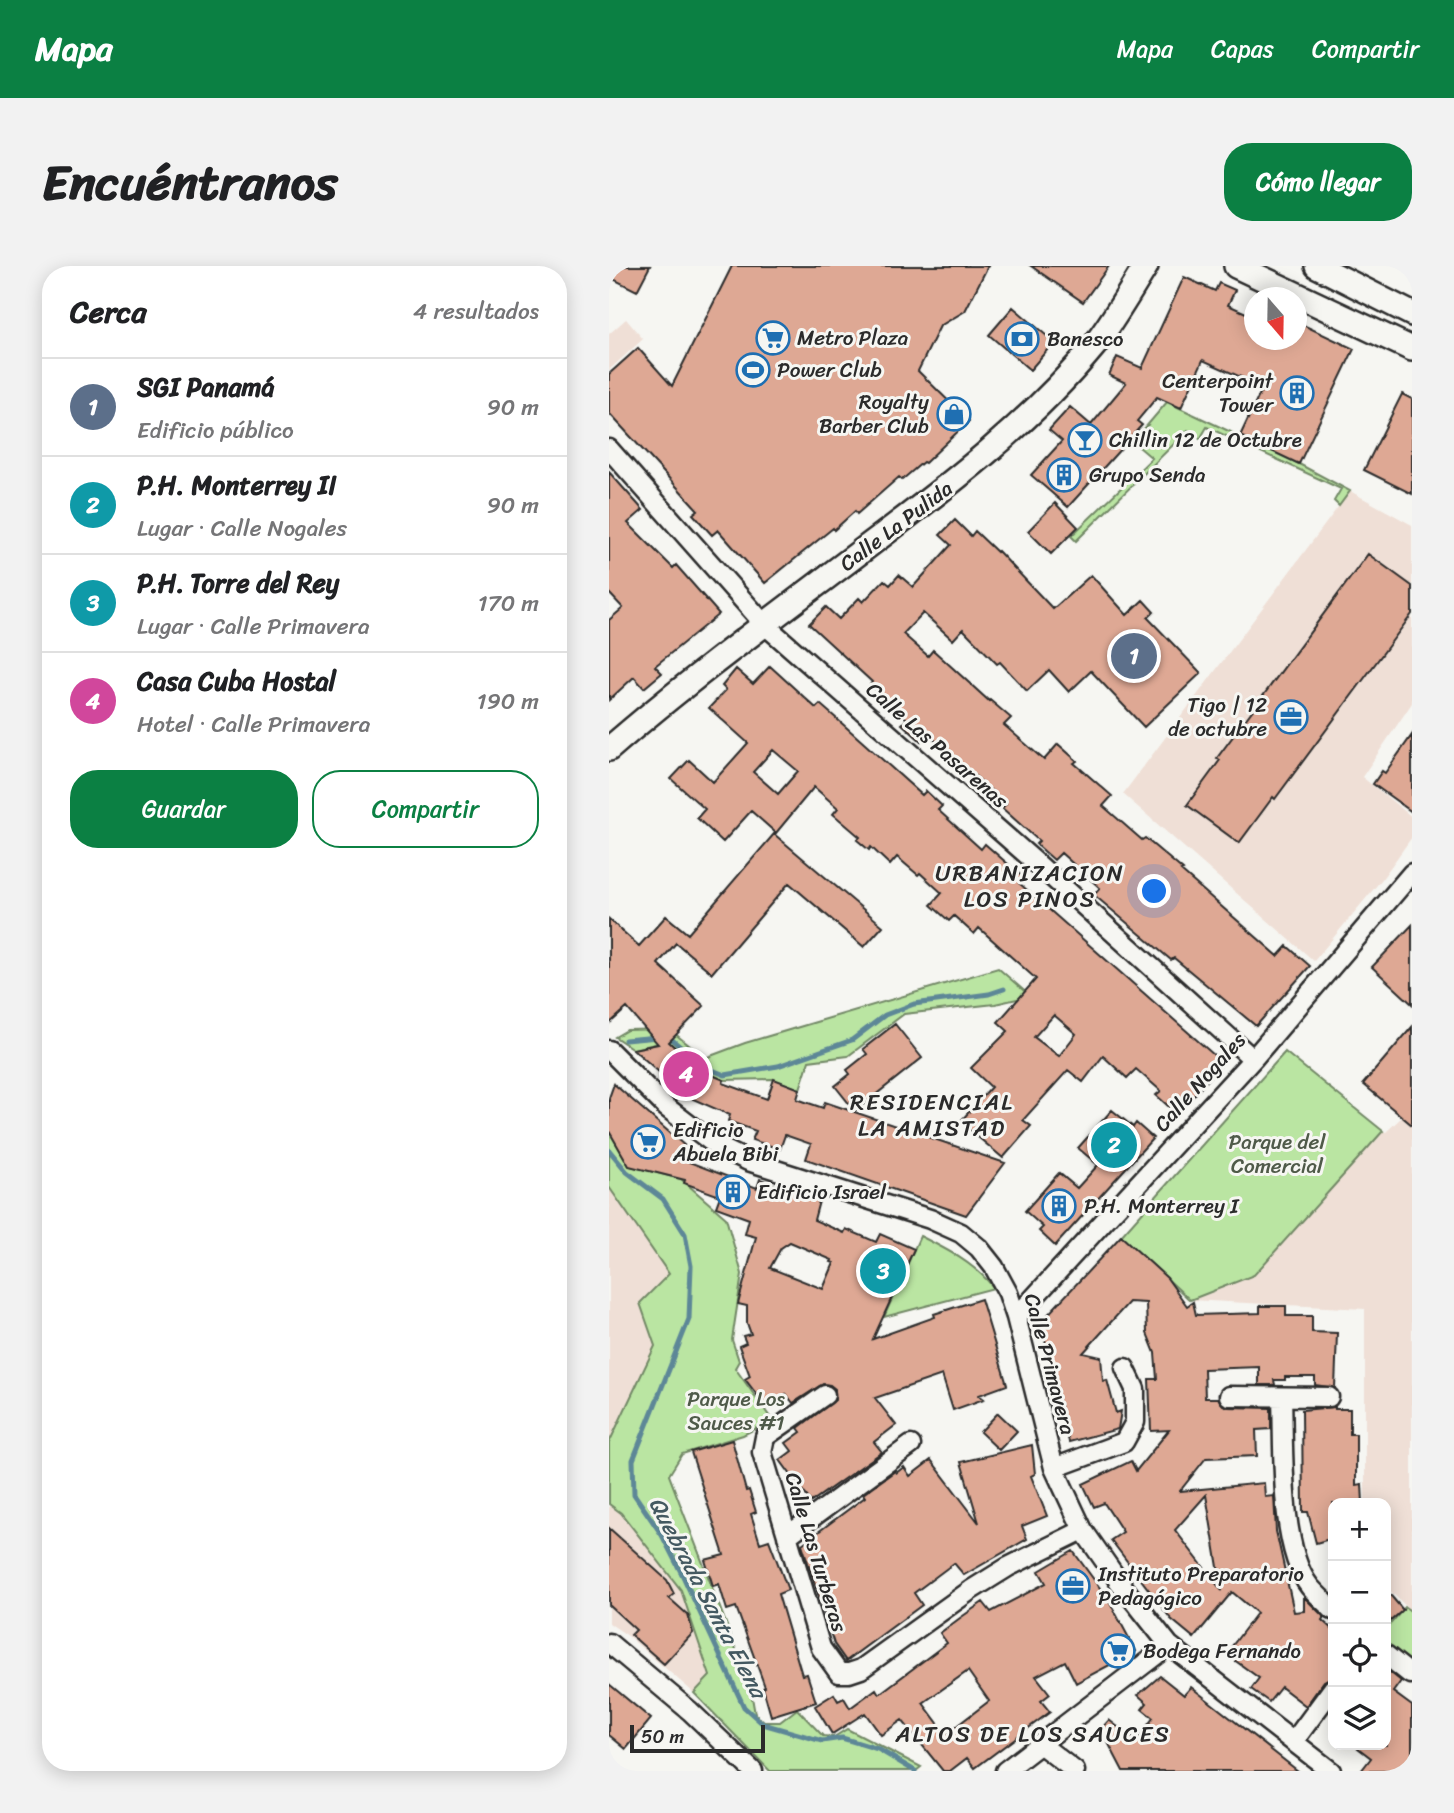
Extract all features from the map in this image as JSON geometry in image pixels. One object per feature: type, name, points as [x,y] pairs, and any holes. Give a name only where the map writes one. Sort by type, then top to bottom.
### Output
[{"type":"main road","name":"Calle La Pulida","points":[[609,749],[765,625],[960,477],[1008,435],[1057,388],[1095,344],[1146,266]]},
{"type":"main road","points":[[1236,266],[1412,349]]},
{"type":"main road","points":[[1317,266],[1412,314]]},
{"type":"street","name":"Calle Las Pasarenas","points":[[609,449],[765,625],[1041,867],[1253,1059]]},
{"type":"street","name":"Calle Nogales","points":[[1016,1317],[1253,1059],[1409,883]]},
{"type":"street","name":"Calle Primavera","points":[[609,1050],[666,1107],[717,1146],[748,1161],[930,1219],[961,1233],[979,1248],[994,1267],[1008,1293],[1053,1468],[1083,1530],[1120,1583],[1169,1645],[1331,1771]]},
{"type":"street","points":[[1053,1468],[1124,1443],[1135,1422],[1135,1389],[1125,1367]]},
{"type":"street","name":"Calle Las Turberas","points":[[825,1395],[765,1437],[762,1452],[821,1648],[839,1672],[849,1673],[861,1669],[971,1590],[1008,1567],[1083,1530]]},
{"type":"street","points":[[1229,1396],[1329,1397]]},
{"type":"street","points":[[1282,1397],[1287,1522],[1291,1543],[1309,1586],[1328,1605]]},
{"type":"street","points":[[787,1536],[911,1445]]},
{"type":"street","points":[[609,1643],[690,1711],[753,1771]]},
{"type":"street","points":[[1005,1771],[1169,1645]]},
{"type":"street","points":[[1391,1659],[1410,1674]]},
{"type":"street","points":[[1294,1741],[1328,1695]]},
{"type":"street","points":[[1040,1744],[1075,1771]]},
{"type":"shaded area","points":[[626,319],[643,339],[609,370],[609,334]]},
{"type":"shaded area","points":[[1350,491],[1412,525],[1412,703],[1362,777],[1412,817],[1412,837],[1382,879],[1314,961],[1123,794]]},
{"type":"shaded area","points":[[1402,1117],[1412,1125],[1412,1612],[1391,1592],[1391,1498],[1365,1498],[1365,1309],[1190,1300],[1254,1275],[1383,1131],[1386,1132]]},
{"type":"shaded area","points":[[609,1187],[669,1274],[641,1303],[655,1346],[609,1443]]},
{"type":"shaded area","points":[[609,1504],[621,1513],[681,1590],[710,1676],[694,1693],[609,1623]]},
{"type":"green space","points":[[1167,402],[1350,491],[1339,506],[1334,501],[1341,489],[1207,427],[1200,439],[1188,430],[1076,541],[1071,536],[1152,458],[1133,442]]},
{"type":"green space","points":[[998,968],[1030,996],[995,1004],[904,1014],[848,1056],[809,1061],[800,1089],[773,1079],[724,1080],[698,1069],[668,1041],[633,1049],[615,1037],[627,1030],[669,1029],[705,1058],[745,1043]]},
{"type":"green space","name":"Parque del Comercial","points":[[1285,1052],[1383,1131],[1254,1275],[1190,1300],[1121,1236]]},
{"type":"green space","name":"Parque Los Sauces #1","points":[[609,1131],[629,1166],[681,1179],[726,1218],[742,1274],[732,1340],[739,1361],[735,1368],[772,1420],[743,1435],[682,1454],[669,1475],[750,1686],[755,1714],[764,1722],[780,1722],[797,1709],[823,1736],[834,1737],[847,1729],[921,1767],[916,1771],[770,1771],[694,1693],[710,1676],[681,1590],[621,1513],[609,1504],[609,1443],[655,1346],[640,1303],[669,1274],[609,1187]]},
{"type":"green space","points":[[920,1236],[969,1264],[994,1288],[884,1317]]},
{"type":"green space","points":[[1405,1607],[1412,1612],[1412,1667],[1391,1651],[1391,1623]]},
{"type":"building","points":[[609,266],[650,266],[637,291],[609,277]]},
{"type":"building","points":[[732,266],[988,266],[965,311],[940,326],[918,371],[969,421],[925,463],[902,480],[899,477],[857,514],[855,511],[765,583],[718,530],[712,535],[693,514],[698,510],[609,413],[609,374],[638,348],[672,386]]},
{"type":"building","points":[[1031,266],[1109,266],[1083,302]]},
{"type":"building","points":[[1184,277],[1215,291],[1219,283],[1235,290],[1228,305],[1244,312],[1244,350],[1307,350],[1307,327],[1354,349],[1299,464],[1240,436],[1263,387],[1203,360],[1181,408],[1157,397],[1137,421],[1142,425],[1068,507],[1031,475],[1062,441],[1049,430],[1070,407],[1091,425],[1126,383],[1109,375],[1117,357],[1142,368]]},
{"type":"building","name":"Banesco","points":[[1013,307],[1054,342],[1030,370],[989,335]]},
{"type":"building","points":[[1402,394],[1412,399],[1412,494],[1364,470]]},
{"type":"building","points":[[609,472],[643,510],[628,523],[673,568],[676,565],[719,614],[655,666],[662,673],[644,688],[634,677],[609,700],[609,620],[623,608],[609,593]]},
{"type":"building","points":[[1055,503],[1078,527],[1051,554],[1028,531]]},
{"type":"building","points":[[955,520],[971,536],[975,531],[998,551],[1053,609],[1091,575],[1127,615],[1143,600],[1154,612],[1148,618],[1201,673],[1144,727],[1091,671],[1069,692],[1049,670],[1027,691],[963,629],[953,640],[923,613],[903,634],[928,656],[933,650],[1011,718],[1004,725],[1044,760],[1058,744],[1077,761],[1074,763],[1112,796],[1103,806],[1142,840],[1145,838],[1183,870],[1181,871],[1278,956],[1287,946],[1310,966],[1256,1026],[1174,958],[1171,960],[1094,895],[1100,888],[1061,853],[1054,860],[1036,844],[1039,841],[1002,808],[1006,804],[928,734],[921,741],[902,724],[907,719],[870,685],[872,682],[809,624],[826,607],[839,619],[859,598],[863,602],[884,580],[890,585],[899,575],[913,587],[951,545],[940,535]]},
{"type":"building","name":"Tigo | 12 de octubre","points":[[1368,554],[1412,586],[1412,614],[1275,799],[1273,797],[1239,843],[1187,805],[1220,760],[1217,758]]},
{"type":"building","points":[[770,666],[816,708],[820,704],[922,795],[926,791],[942,806],[938,810],[981,849],[985,844],[1024,878],[1019,883],[1223,1063],[1177,1114],[1156,1095],[1161,1091],[1136,1069],[1127,1078],[1103,1056],[1083,1082],[1068,1070],[1023,1120],[1031,1126],[1003,1158],[960,1122],[991,1087],[971,1068],[1008,1031],[998,1022],[1036,979],[979,928],[974,934],[954,916],[949,921],[931,905],[942,893],[897,857],[890,865],[871,847],[869,850],[857,840],[860,837],[833,814],[838,808],[814,787],[776,833],[751,811],[723,842],[697,818],[705,809],[671,779],[689,760],[713,782],[748,743],[709,708],[726,690],[722,686],[736,669],[753,684]],"holes":[[[773,750],[798,771],[778,794],[753,772]],[[1054,1015],[1076,1034],[1059,1056],[1034,1037]]]},
{"type":"building","points":[[1412,735],[1412,812],[1373,784],[1382,771],[1385,773]]},
{"type":"building","points":[[774,834],[883,926],[864,947],[789,883],[712,973],[676,943],[658,964],[704,1006],[669,1042],[698,1069],[724,1080],[723,1083],[767,1099],[774,1079],[800,1089],[797,1099],[823,1108],[825,1102],[1005,1163],[966,1215],[806,1159],[811,1144],[785,1135],[780,1149],[752,1140],[756,1131],[728,1121],[730,1115],[686,1096],[633,1049],[658,1044],[627,1008],[609,1024],[609,919],[639,946],[666,916],[688,934]]},
{"type":"building","points":[[1412,925],[1412,1004],[1372,967]]},
{"type":"building","points":[[895,1024],[922,1058],[855,1111],[835,1086],[850,1074],[847,1070],[867,1054],[863,1049]]},
{"type":"building","points":[[1412,1027],[1412,1125],[1363,1084]]},
{"type":"building","points":[[614,1084],[693,1153],[689,1162],[757,1188],[760,1179],[819,1201],[814,1220],[844,1233],[846,1229],[876,1242],[880,1234],[914,1249],[873,1339],[935,1317],[934,1314],[981,1299],[1007,1385],[979,1395],[984,1399],[953,1410],[942,1375],[875,1398],[896,1425],[874,1442],[882,1452],[811,1502],[780,1460],[792,1451],[786,1443],[801,1432],[798,1428],[835,1400],[835,1389],[823,1384],[793,1403],[786,1394],[767,1408],[745,1379],[750,1376],[739,1346],[746,1343],[743,1336],[751,1334],[747,1323],[747,1306],[738,1304],[756,1237],[745,1234],[749,1219],[716,1207],[720,1196],[684,1183],[685,1180],[629,1166],[609,1131],[609,1098]],"holes":[[[790,1242],[834,1263],[823,1289],[770,1268],[781,1248]]]},
{"type":"building","points":[[1112,1110],[1133,1127],[1136,1123],[1153,1138],[1055,1246],[1039,1231],[1043,1227],[1025,1211],[1059,1173],[1077,1188],[1098,1165],[1078,1148]]},
{"type":"building","points":[[1121,1236],[1167,1278],[1187,1306],[1193,1302],[1196,1315],[1260,1313],[1260,1306],[1286,1306],[1286,1316],[1312,1316],[1312,1332],[1337,1333],[1335,1388],[1315,1385],[1315,1377],[1285,1377],[1285,1380],[1274,1380],[1275,1385],[1259,1385],[1259,1367],[1204,1369],[1205,1398],[1218,1398],[1228,1407],[1271,1408],[1271,1429],[1256,1430],[1257,1456],[1206,1458],[1180,1491],[1264,1483],[1265,1497],[1274,1496],[1276,1531],[1294,1612],[1304,1611],[1304,1597],[1324,1617],[1322,1620],[1328,1625],[1328,1679],[1306,1706],[1281,1687],[1269,1702],[1251,1689],[1259,1678],[1226,1654],[1257,1613],[1232,1592],[1194,1638],[1171,1619],[1111,1540],[1123,1532],[1104,1503],[1094,1507],[1083,1484],[1131,1461],[1136,1471],[1169,1430],[1151,1431],[1149,1379],[1157,1379],[1155,1353],[1147,1333],[1146,1303],[1129,1302],[1083,1353],[1101,1357],[1103,1381],[1107,1380],[1116,1413],[1121,1411],[1118,1429],[1069,1442],[1041,1322]],"holes":[[[1206,1495],[1222,1591],[1175,1530]]]},
{"type":"building","points":[[1335,1407],[1350,1409],[1350,1434],[1356,1434],[1356,1485],[1362,1484],[1363,1498],[1328,1498],[1328,1539],[1316,1543],[1308,1512],[1303,1512],[1302,1410]]},
{"type":"building","points":[[998,1413],[1017,1431],[999,1450],[980,1432]]},
{"type":"building","points":[[732,1440],[746,1491],[749,1490],[756,1512],[751,1514],[760,1543],[769,1540],[788,1590],[778,1594],[802,1675],[807,1674],[816,1702],[771,1716],[763,1688],[765,1687],[736,1607],[727,1610],[719,1584],[713,1586],[705,1560],[724,1555],[691,1452]]},
{"type":"building","points":[[1032,1445],[1035,1474],[1031,1476],[1047,1516],[1022,1526],[1027,1539],[964,1575],[954,1563],[914,1593],[922,1605],[846,1661],[834,1644],[802,1544],[895,1471],[896,1473],[904,1467],[910,1476],[931,1460],[979,1523],[961,1462]]},
{"type":"building","points":[[609,1528],[667,1580],[674,1594],[669,1598],[688,1615],[693,1633],[664,1664],[631,1635],[636,1630],[609,1605]]},
{"type":"building","points":[[1073,1551],[1108,1599],[1136,1651],[1076,1683],[1065,1661],[1036,1676],[1050,1694],[1041,1701],[1050,1712],[975,1768],[967,1758],[950,1771],[943,1771],[902,1720],[881,1735],[865,1713],[832,1734],[815,1706],[834,1694],[838,1701],[844,1698],[850,1708],[876,1689],[879,1694],[947,1643],[940,1633],[983,1602],[991,1612],[1046,1583],[1039,1571]],"holes":[[[968,1671],[989,1701],[946,1734],[923,1703]]]},
{"type":"building","points":[[1391,1596],[1403,1610],[1391,1621]]},
{"type":"building","points":[[1391,1673],[1401,1681],[1393,1692],[1412,1706],[1412,1771],[1361,1771],[1371,1758],[1361,1750],[1391,1750]]},
{"type":"building","points":[[1160,1676],[1184,1695],[1191,1687],[1298,1771],[1123,1771],[1101,1729],[1109,1720],[1136,1741],[1153,1718],[1142,1709],[1147,1703],[1138,1695]]},
{"type":"building","points":[[609,1684],[651,1719],[626,1749],[609,1735]]},
{"type":"waterway","points":[[668,1036],[702,1066],[725,1075],[778,1066],[852,1040],[885,1015],[914,1004],[989,994],[1004,989]]},
{"type":"waterway","points":[[625,1040],[658,1037]]},
{"type":"waterway","name":"Quebrada Santa Elena","points":[[609,1150],[627,1172],[663,1199],[685,1234],[691,1266],[689,1319],[633,1460],[634,1494],[662,1535],[744,1707],[763,1724],[822,1741],[842,1738],[878,1749],[915,1771]]},
{"type":"place","name":"Metro Plaza","points":[[773,338]]},
{"type":"place","name":"Banesco","points":[[1022,339]]},
{"type":"place","name":"Power Club","points":[[753,370]]},
{"type":"place","name":"Centerpoint Tower","points":[[1297,393]]},
{"type":"place","name":"Royalty Barber Club","points":[[954,414]]},
{"type":"place","name":"Chillin 12 de Octubre","points":[[1085,440]]},
{"type":"place","name":"Grupo Senda","points":[[1064,475]]},
{"type":"place","name":"SGI Panamá","points":[[1134,656]]},
{"type":"place","name":"Tigo | 12 de octubre","points":[[1291,717]]},
{"type":"place","name":"Casa Cuba Hostal","points":[[686,1074]]},
{"type":"place","name":"Edificio Abuela Bibi","points":[[648,1142]]},
{"type":"place","name":"P.H. Monterrey II","points":[[1114,1145]]},
{"type":"place","name":"Edificio Israel","points":[[733,1192]]},
{"type":"place","name":"P.H. Monterrey I","points":[[1059,1206]]},
{"type":"place","name":"P.H. Torre del Rey","points":[[883,1271]]},
{"type":"place","name":"Instituto Preparatorio Pedagógico","points":[[1073,1586]]},
{"type":"place","name":"Bodega Fernando","points":[[1118,1651]]},
{"type":"district","name":"URBANIZACION LOS PINOS","points":[[1030,886]]},
{"type":"district","name":"RESIDENCIAL LA AMISTAD","points":[[932,1115]]},
{"type":"district","name":"ALTOS DE LOS SAUCES","points":[[1033,1734]]}]
